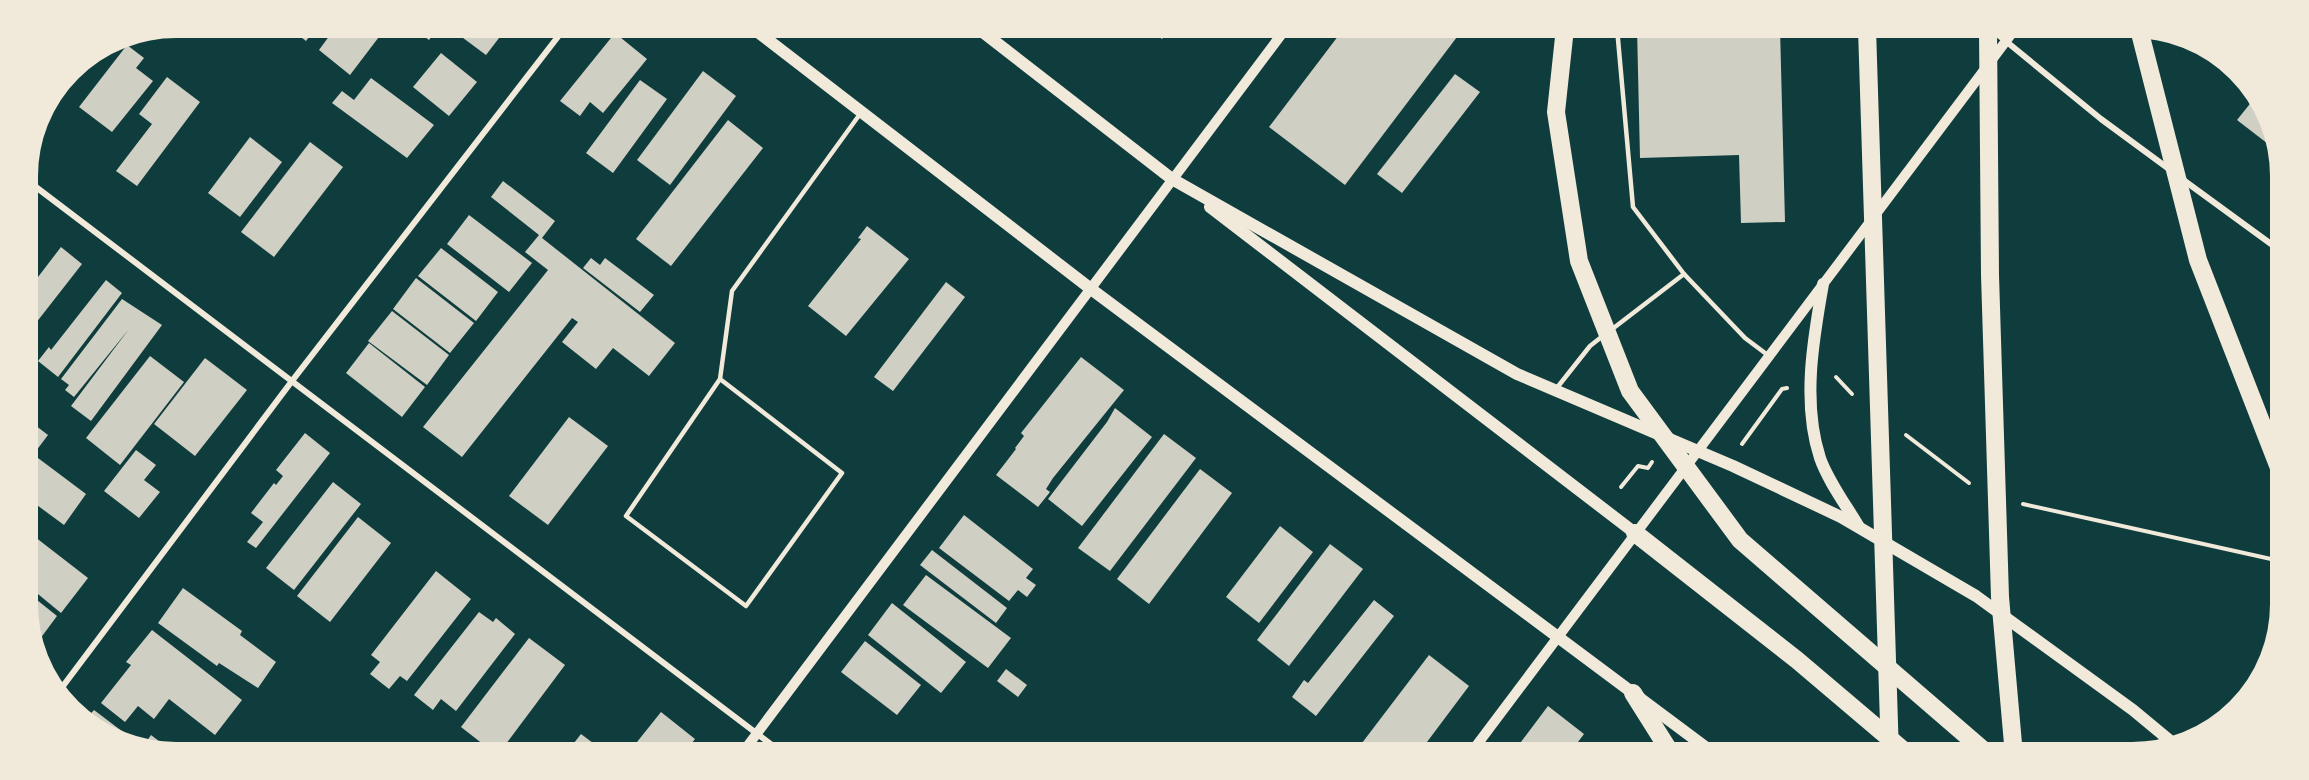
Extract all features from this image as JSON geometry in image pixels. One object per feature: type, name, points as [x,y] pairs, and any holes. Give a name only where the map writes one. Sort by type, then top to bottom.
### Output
[{"type":"highway","points":[[1564,34],[1556,112],[1579,261],[1630,391],[1740,540],[1978,745]]},
{"type":"highway","points":[[1867,34],[1890,745]]},
{"type":"highway","points":[[1989,34],[1990,275],[2000,597],[2013,745]]},
{"type":"highway","points":[[2141,35],[2198,260],[2274,455]]},
{"type":"highway","points":[[1635,533],[1797,660],[1897,745]]},
{"type":"highway","points":[[1633,693],[1666,745]]},
{"type":"main road","points":[[760,34],[1091,289],[1703,745]]},
{"type":"main road","points":[[985,34],[1635,533]]},
{"type":"main road","points":[[1172,179],[1517,374],[1744,471],[1859,528],[1976,596],[2133,710],[2170,741]]},
{"type":"main road","points":[[1823,284],[1813,342],[1811,406],[1820,459],[1859,528]]},
{"type":"street","points":[[62,687],[292,381],[560,34]]},
{"type":"street","points":[[748,746],[1282,34]]},
{"type":"street","points":[[1996,34],[2101,118],[2274,246]]},
{"type":"street","points":[[1477,745],[2011,34]]},
{"type":"street","points":[[35,186],[773,746]]},
{"type":"lane","points":[[1618,34],[1633,207],[1684,274],[1745,338],[1768,356]]},
{"type":"lane","points":[[720,379],[842,473],[746,606],[626,516],[720,379],[732,291],[862,112]]},
{"type":"lane","points":[[1555,391],[1590,346],[1684,274]]},
{"type":"path","points":[[1836,377],[1861,401]]},
{"type":"path","points":[[1742,444],[1782,389],[1791,386]]},
{"type":"path","points":[[1899,430],[1975,488]]},
{"type":"path","points":[[1621,487],[1638,466],[1647,468],[1658,454]]},
{"type":"path","points":[[2017,502],[2274,560]]},
{"type":"building","points":[[297,34],[311,34],[306,41]]},
{"type":"building","points":[[331,34],[381,34],[350,75],[319,50]]},
{"type":"building","points":[[421,34],[433,34],[429,40]]},
{"type":"building","points":[[458,34],[502,34],[486,55]]},
{"type":"building","points":[[614,34],[647,59],[603,113],[590,102],[580,116],[560,101]]},
{"type":"building","points":[[1156,34],[1166,34],[1162,39]]},
{"type":"building","points":[[1340,34],[1459,34],[1345,185],[1269,127]]},
{"type":"building","points":[[1637,34],[1780,34],[1785,222],[1741,223],[1739,155],[1640,158]]},
{"type":"building","points":[[127,45],[144,58],[136,68],[153,81],[112,132],[79,107]]},
{"type":"building","points":[[441,53],[477,82],[449,116],[413,87]]},
{"type":"building","points":[[703,71],[736,96],[670,185],[637,160]]},
{"type":"building","points":[[1455,74],[1480,92],[1402,193],[1377,174]]},
{"type":"building","points":[[167,77],[200,102],[137,186],[116,171],[152,124],[139,114]]},
{"type":"building","points":[[371,78],[434,125],[407,158],[332,103],[342,91],[354,100]]},
{"type":"building","points":[[640,80],[667,99],[613,173],[586,153]]},
{"type":"building","points":[[2252,101],[2267,131],[2271,146],[2237,120]]},
{"type":"building","points":[[728,120],[763,148],[671,266],[636,239]]},
{"type":"building","points":[[250,137],[282,162],[240,217],[208,193]]},
{"type":"building","points":[[310,142],[343,167],[274,257],[241,232]]},
{"type":"building","points":[[503,181],[555,221],[542,238],[675,343],[649,376],[613,348],[596,369],[562,342],[578,322],[572,318],[462,457],[423,427],[548,270],[525,252],[539,235],[491,197]]},
{"type":"building","points":[[469,215],[532,263],[509,292],[447,244]]},
{"type":"building","points":[[867,226],[909,259],[846,336],[808,306],[861,239],[858,238]]},
{"type":"building","points":[[61,247],[82,264],[35,325],[35,281]]},
{"type":"building","points":[[441,248],[498,292],[476,321],[418,276]]},
{"type":"building","points":[[591,258],[600,265],[605,258],[654,295],[640,312],[583,268]]},
{"type":"building","points":[[416,278],[474,323],[450,353],[393,309]]},
{"type":"building","points":[[106,280],[122,293],[58,377],[38,361],[49,347],[51,350]]},
{"type":"building","points":[[946,282],[965,297],[893,391],[874,377]]},
{"type":"building","points":[[122,299],[162,325],[91,421],[71,406],[129,329],[74,397],[65,390],[69,385],[61,379]]},
{"type":"building","points":[[392,311],[449,355],[427,385],[368,341]]},
{"type":"building","points":[[369,343],[425,387],[402,417],[346,373]]},
{"type":"building","points":[[150,356],[184,382],[120,465],[86,438]]},
{"type":"building","points":[[1081,357],[1124,390],[1053,478],[1046,489],[1050,492],[1038,507],[996,475],[1024,436],[1021,433]]},
{"type":"building","points":[[205,358],[247,390],[195,456],[154,424]]},
{"type":"building","points":[[1115,408],[1152,437],[1082,526],[1048,499],[1107,422]]},
{"type":"building","points":[[569,417],[608,446],[548,525],[509,496]]},
{"type":"building","points":[[34,425],[48,435],[36,451],[34,450]]},
{"type":"building","points":[[305,433],[330,453],[256,548],[247,542],[263,522],[251,513],[274,483],[276,485],[283,476],[276,470]]},
{"type":"building","points":[[1164,434],[1196,458],[1110,571],[1078,548]]},
{"type":"building","points":[[136,450],[156,465],[144,480],[160,492],[139,518],[104,491]]},
{"type":"building","points":[[34,455],[86,494],[64,525],[34,503]]},
{"type":"building","points":[[1200,469],[1232,493],[1149,604],[1117,579]]},
{"type":"building","points":[[333,482],[361,504],[294,590],[266,568]]},
{"type":"building","points":[[964,515],[1033,569],[1026,578],[1036,585],[1027,597],[1018,590],[1009,601],[939,548]]},
{"type":"building","points":[[358,517],[391,543],[330,622],[297,596]]},
{"type":"building","points":[[1280,526],[1313,552],[1259,623],[1226,597]]},
{"type":"building","points":[[34,536],[88,578],[61,613],[34,591]]},
{"type":"building","points":[[1330,544],[1363,569],[1289,666],[1257,640]]},
{"type":"building","points":[[932,550],[1007,608],[996,623],[920,565]]},
{"type":"building","points":[[436,571],[471,599],[407,681],[400,676],[389,689],[370,674],[380,662],[371,655]]},
{"type":"building","points":[[926,575],[1011,638],[988,668],[903,605]]},
{"type":"building","points":[[183,588],[242,631],[240,635],[276,662],[258,688],[219,663],[217,666],[158,623]]},
{"type":"building","points":[[34,598],[57,616],[39,640]]},
{"type":"building","points":[[1374,600],[1394,616],[1316,716],[1292,697],[1304,680],[1308,683]]},
{"type":"building","points":[[892,603],[966,662],[941,693],[868,635]]},
{"type":"building","points":[[479,612],[493,622],[496,618],[515,634],[456,711],[441,699],[433,710],[414,695]]},
{"type":"building","points":[[152,630],[242,700],[215,735],[169,699],[154,719],[138,706],[125,722],[101,703],[131,665],[126,662]]},
{"type":"building","points":[[529,638],[565,665],[505,746],[485,746],[461,727]]},
{"type":"building","points":[[865,641],[921,685],[897,715],[841,672]]},
{"type":"building","points":[[1429,655],[1469,686],[1424,745],[1365,745],[1362,743]]},
{"type":"building","points":[[1006,669],[1027,685],[1018,697],[997,681]]},
{"type":"building","points":[[1548,706],[1584,734],[1578,742],[1583,745],[1519,745]]},
{"type":"building","points":[[94,710],[131,738],[122,735],[89,715]]},
{"type":"building","points":[[661,712],[695,739],[690,746],[634,746]]},
{"type":"building","points":[[581,734],[597,746],[572,746]]},
{"type":"building","points":[[151,735],[163,745],[158,744],[146,742]]}]
